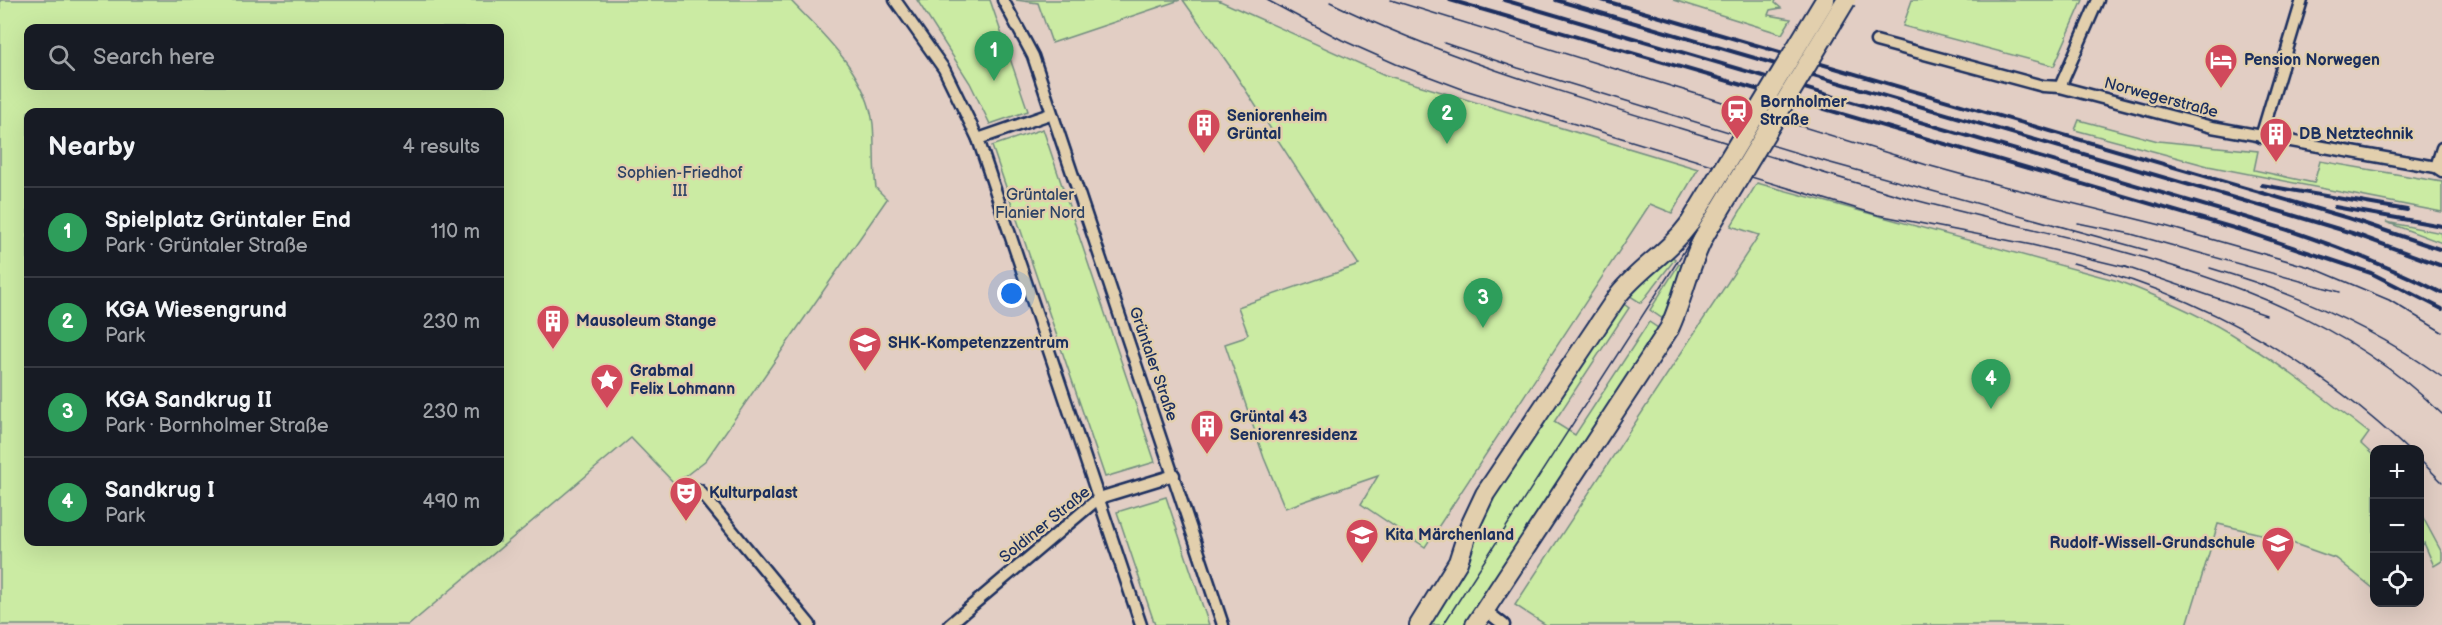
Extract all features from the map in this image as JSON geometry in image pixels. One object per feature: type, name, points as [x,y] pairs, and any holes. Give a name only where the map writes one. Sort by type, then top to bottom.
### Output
[{"type":"main road","points":[[1419,625],[1458,562],[1469,528],[1485,494],[1619,294],[1676,242],[1690,223],[1825,0]]},
{"type":"main road","points":[[1480,618],[1669,329],[1677,311],[1692,259],[1846,0]]},
{"type":"street","points":[[894,0],[934,53],[959,96],[978,139],[1141,625]]},
{"type":"street","name":"Grüntaler Straße","points":[[1003,0],[1033,56],[1050,114],[1224,625]]},
{"type":"street","points":[[2060,87],[2098,0]]},
{"type":"street","points":[[2261,136],[2302,0]]},
{"type":"street","name":"Norwegerstraße","points":[[1876,41],[2043,86],[2060,87],[2212,127],[2439,169]]},
{"type":"street","points":[[978,139],[1050,114]]},
{"type":"street","points":[[2439,169],[2442,148]]},
{"type":"street","name":"Soldiner Straße","points":[[949,625],[1099,498],[1174,475]]},
{"type":"street","points":[[699,490],[810,625]]},
{"type":"street","points":[[1480,618],[1504,625]]},
{"type":"green space","name":"Sophien-Friedhof III","points":[[0,0],[790,0],[829,41],[853,72],[869,106],[873,124],[876,188],[887,199],[706,460],[675,484],[631,438],[504,545],[504,108],[24,108],[24,546],[503,546],[409,625],[0,625]]},
{"type":"green space","points":[[917,0],[990,0],[1028,111],[990,124],[970,83]]},
{"type":"green space","points":[[1016,0],[1180,0],[1052,43],[1038,3]]},
{"type":"green space","points":[[1183,0],[1218,0],[1385,75],[1698,169],[1672,213],[1650,204],[1425,547],[1361,504],[1378,476],[1285,508],[1264,458],[1225,344],[1248,334],[1238,307],[1359,265],[1232,69]]},
{"type":"green space","points":[[1673,0],[1776,0],[1775,3],[1781,8],[1770,10],[1768,15],[1791,19],[1782,34]]},
{"type":"green space","points":[[1912,0],[2083,0],[2054,66],[1903,26]]},
{"type":"green space","points":[[2079,120],[2158,141],[2258,151],[2254,170],[2314,183],[2320,161],[2442,182],[2442,212],[2208,166],[2075,130]]},
{"type":"green space","name":"Grüntaler Flanier Nord","points":[[1043,129],[1155,462],[1105,477],[992,146]]},
{"type":"green space","points":[[1757,183],[2118,281],[2197,315],[2259,352],[2369,433],[2361,444],[2370,452],[2370,586],[2337,559],[2278,538],[2218,524],[2187,625],[1546,625],[1515,605],[1759,235],[1731,226]]},
{"type":"green space","points":[[2386,222],[2442,233],[2442,243]]},
{"type":"green space","points":[[1671,256],[1675,259],[1641,303],[1627,294]]},
{"type":"green space","points":[[1679,264],[1684,265],[1666,321],[1650,310]]},
{"type":"green space","points":[[1621,302],[1629,308],[1554,422],[1575,435],[1649,322],[1661,330],[1467,625],[1428,625],[1486,506]]},
{"type":"green space","points":[[1166,497],[1209,625],[1155,625],[1117,512]]},
{"type":"green space","points":[[2424,519],[2442,553],[2442,561],[2434,566],[2424,543]]},
{"type":"tram line","points":[[1267,0],[1342,40],[1396,64],[1465,90],[1878,215],[2032,245],[2129,268]]},
{"type":"tram line","points":[[1391,0],[1927,165],[2165,226],[2313,268],[2389,300],[2442,332]]},
{"type":"tram line","points":[[1443,625],[1688,245],[1835,0]]},
{"type":"tram line","points":[[1330,2],[1458,57],[1590,101],[1915,200],[2125,252],[2194,273],[2262,298],[2326,329],[2386,367],[2442,414]]},
{"type":"tram line","points":[[1444,43],[1518,68],[1827,162],[2146,250]]},
{"type":"tram line","points":[[2078,223],[2131,234],[2340,292]]},
{"type":"tram line","points":[[2073,263],[2166,293],[2210,312],[2252,335],[2333,387],[2372,417],[2403,445]]},
{"type":"tram line","points":[[2123,266],[2266,315]]},
{"type":"tram line","points":[[2210,268],[2241,277],[2330,312],[2387,342],[2442,377]]},
{"type":"tram line","points":[[2424,464],[2442,482]]},
{"type":"railway","points":[[1450,0],[2244,231],[2371,273],[2442,309]]},
{"type":"railway","points":[[1504,0],[2285,229],[2365,258],[2442,293]]},
{"type":"railway","points":[[1556,0],[2352,233],[2442,266]]},
{"type":"railway","points":[[1602,0],[2348,218],[2442,250]]},
{"type":"railway","points":[[2262,185],[2407,210]]},
{"type":"railway","points":[[2335,207],[2442,226]]},
{"type":"place","name":"Spielplatz Grüntaler End","points":[[994,81]]},
{"type":"place","name":"Pension Norwegen","points":[[2221,89]]},
{"type":"place","name":"Bornholmer Straße","points":[[1737,140]]},
{"type":"place","name":"KGA Wiesengrund","points":[[1447,144]]},
{"type":"place","name":"Seniorenheim Grüntal","points":[[1204,154]]},
{"type":"place","name":"DB Netztechnik","points":[[2276,163]]},
{"type":"place","name":"KGA Sandkrug II","points":[[1483,328]]},
{"type":"place","name":"Mausoleum Stange","points":[[553,350]]},
{"type":"place","name":"SHK-Kompetenzzentrum","points":[[865,372]]},
{"type":"place","name":"Grabmal Felix Lohmann","points":[[607,409]]},
{"type":"place","name":"Sandkrug I","points":[[1991,409]]},
{"type":"place","name":"Grüntal 43 Seniorenresidenz","points":[[1207,455]]},
{"type":"place","name":"Kulturpalast","points":[[686,522]]},
{"type":"place","name":"Kita Märchenland","points":[[1362,564]]},
{"type":"place","name":"Rudolf-Wissell-Grundschule","points":[[2278,572]]}]
